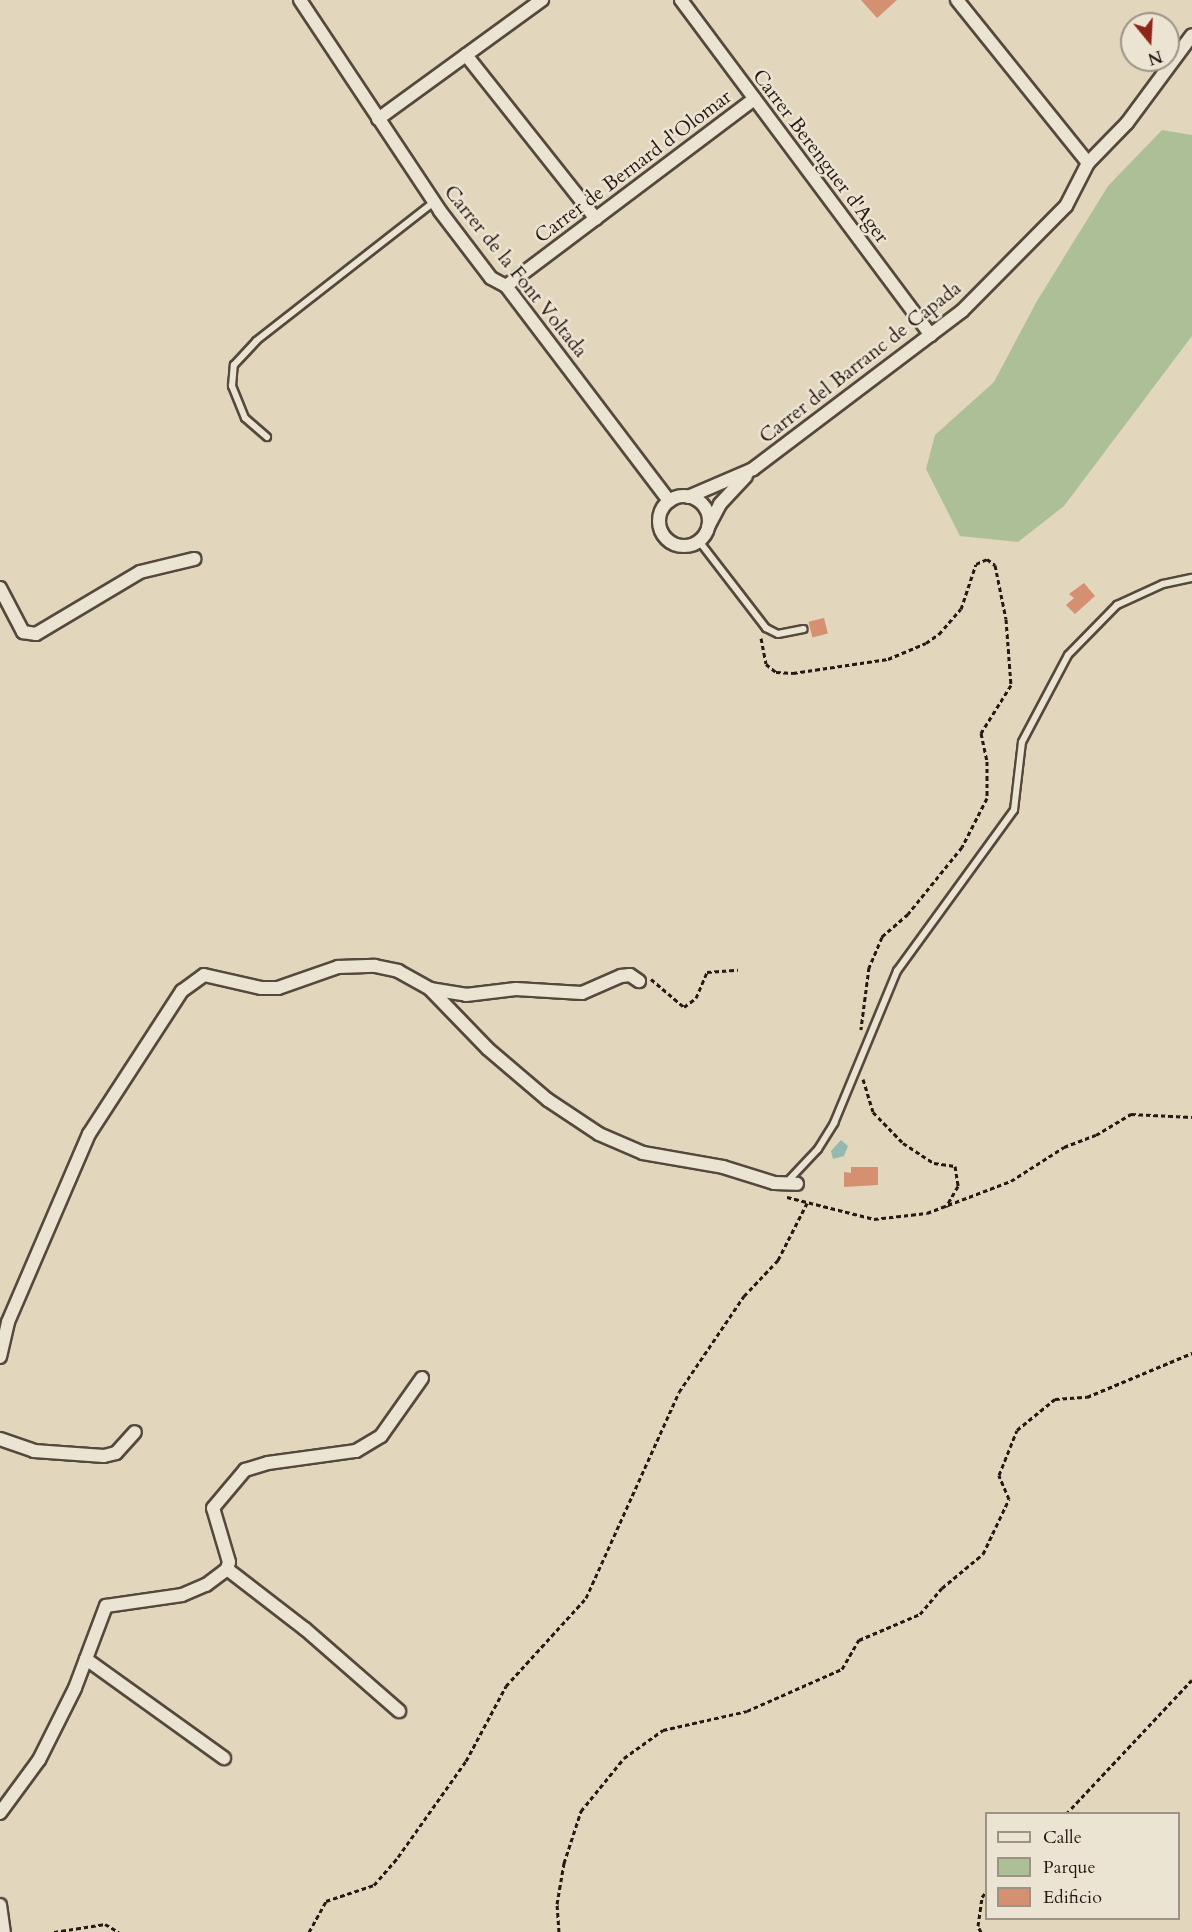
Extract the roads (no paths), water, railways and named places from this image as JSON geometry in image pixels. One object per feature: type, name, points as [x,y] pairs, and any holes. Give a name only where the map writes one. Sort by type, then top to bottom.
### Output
[{"type":"street","name":"Carrer de la Font Voltada","points":[[300,0],[434,202],[491,278],[506,286],[669,501]]},
{"type":"street","points":[[378,119],[542,0]]},
{"type":"street","name":"Carrer Berenguer d'Ager","points":[[681,0],[931,335]]},
{"type":"street","points":[[957,0],[1088,163]]},
{"type":"street","name":"Carrer del Barranc de Capada","points":[[708,527],[720,504],[753,469],[962,311],[1066,206],[1088,163],[1127,123],[1192,35]]},
{"type":"street","points":[[466,55],[596,219]]},
{"type":"street","name":"Carrer de Bernard d'Olomar","points":[[506,286],[754,99]]},
{"type":"street","name":"Carrer del Barranc de Capada","points":[[688,497],[753,469]]},
{"type":"street","points":[[688,497],[702,505],[708,527],[699,541],[682,546],[667,539],[659,524],[669,501],[688,497]]},
{"type":"street","points":[[0,588],[23,632],[36,633],[140,572],[194,559]]},
{"type":"street","points":[[0,1356],[8,1322],[89,1134],[182,991],[204,975],[261,988],[278,988],[315,973],[357,966],[398,971],[430,990],[488,1049],[548,1100],[599,1134],[643,1153],[723,1167],[785,1184]]},
{"type":"street","points":[[430,990],[466,994],[516,989],[582,993],[634,978]]},
{"type":"street","points":[[399,1711],[305,1629],[227,1569],[224,1539],[213,1508],[245,1470],[268,1463],[356,1451],[381,1436],[422,1378]]},
{"type":"street","points":[[0,1439],[34,1451],[104,1456],[116,1453],[135,1432]]},
{"type":"street","points":[[0,1813],[39,1760],[86,1659],[106,1606],[182,1595],[206,1585],[227,1569]]},
{"type":"street","points":[[86,1659],[224,1758]]},
{"type":"street","points":[[0,1905],[4,1932]]},
{"type":"lane","points":[[267,437],[245,418],[232,386],[234,365],[256,341],[434,202]]},
{"type":"lane","points":[[699,541],[766,628],[778,634],[804,629]]},
{"type":"lane","points":[[785,1184],[825,1139],[859,1069],[873,1021],[897,971],[1014,810],[1022,742],[1068,655],[1117,605],[1163,584],[1192,578]]},
{"type":"water","points":[[841,1140],[848,1146],[844,1156],[833,1159],[831,1151]]}]
